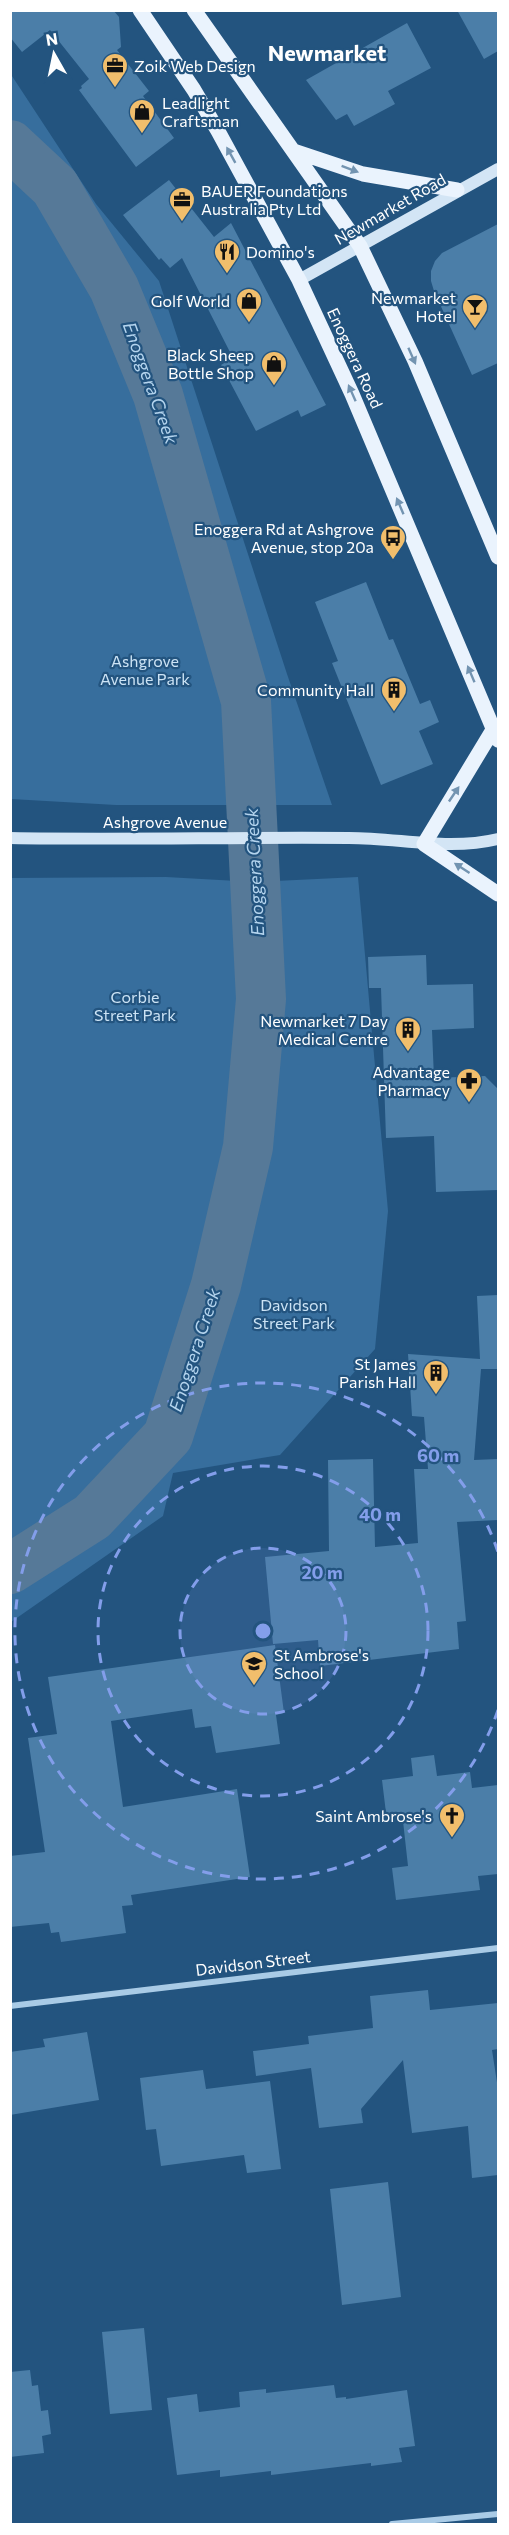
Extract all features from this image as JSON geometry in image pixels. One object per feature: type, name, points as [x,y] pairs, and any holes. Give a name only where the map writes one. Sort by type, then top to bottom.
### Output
[{"type":"main road","name":"Enoggera Road","points":[[140,10],[212,121],[299,280],[357,404],[496,734]]},
{"type":"main road","points":[[194,10],[360,246],[415,361],[498,557]]},
{"type":"main road","points":[[294,152],[363,174],[457,190]]},
{"type":"main road","name":"Newmarket Road","points":[[299,280],[498,169]]},
{"type":"main road","points":[[496,734],[424,844],[498,894]]},
{"type":"main road","name":"Ashgrove Avenue","points":[[10,838],[151,840],[319,837],[370,838],[424,844],[464,845],[498,839]]},
{"type":"street","name":"Davidson Street","points":[[10,2006],[498,1948]]},
{"type":"street","points":[[392,2524],[498,2514]]},
{"type":"green space","name":"Ashgrove Avenue Park","points":[[10,73],[96,204],[159,281],[332,805],[116,805],[11,799]]},
{"type":"green space","name":"Corbie Street Park","points":[[166,877],[255,882],[358,877],[388,1211],[375,1349],[280,1455],[173,1473],[163,1516],[11,1622],[11,878]]},
{"type":"building","points":[[10,10],[113,10],[119,17],[121,47],[117,50],[149,91],[143,96],[174,138],[136,167],[79,90],[89,79],[50,30],[22,52],[10,37]]},
{"type":"building","points":[[457,10],[498,10],[498,51],[484,59]]},
{"type":"building","points":[[407,23],[431,68],[388,91],[395,104],[354,126],[347,114],[336,120],[306,80]]},
{"type":"building","points":[[169,180],[214,237],[231,223],[326,405],[301,417],[298,410],[256,431],[221,365],[233,358],[182,258],[170,268],[161,258],[159,260],[123,215]]},
{"type":"building","name":"Newmarket Hotel","points":[[498,224],[498,363],[472,375],[434,291],[431,271],[435,261],[442,253]]},
{"type":"building","name":"Community Hall","points":[[366,582],[389,640],[393,639],[420,704],[430,700],[439,722],[419,731],[433,764],[381,785],[332,663],[338,661],[315,602]]},
{"type":"building","name":"Newmarket 7 Day Medical Centre","points":[[426,955],[427,985],[473,984],[474,1028],[432,1030],[434,1078],[485,1076],[498,1089],[498,1190],[436,1192],[434,1136],[386,1138],[381,988],[369,988],[368,957]]},
{"type":"building","points":[[498,1295],[498,1369],[481,1369],[474,1460],[498,1459],[498,1520],[457,1522],[466,1621],[457,1622],[459,1649],[320,1666],[318,1640],[273,1644],[265,1557],[329,1551],[328,1460],[373,1459],[375,1547],[418,1543],[414,1469],[428,1469],[424,1417],[412,1416],[408,1354],[480,1359],[477,1296]]},
{"type":"building","points":[[275,1645],[284,1713],[276,1715],[280,1744],[216,1753],[211,1726],[195,1728],[192,1709],[111,1721],[123,1807],[237,1789],[250,1877],[131,1895],[133,1905],[122,1906],[126,1933],[61,1942],[59,1932],[51,1933],[49,1923],[10,1927],[10,1856],[45,1852],[28,1738],[57,1734],[48,1677]]},
{"type":"building","name":"Saint Ambrose's","points":[[434,1755],[437,1776],[470,1772],[472,1788],[498,1785],[498,1874],[478,1876],[480,1890],[396,1900],[392,1868],[408,1866],[402,1812],[386,1813],[382,1780],[413,1776],[411,1758]]},
{"type":"building","points":[[428,1990],[430,2010],[498,2003],[498,2049],[492,2050],[498,2089],[498,2175],[472,2178],[468,2126],[412,2133],[403,2060],[361,2109],[363,2123],[319,2128],[311,2068],[256,2076],[253,2051],[309,2044],[308,2036],[373,2028],[370,1996]]},
{"type":"building","points":[[87,2032],[99,2100],[10,2115],[10,2052],[45,2047],[43,2039]]},
{"type":"building","points":[[203,2070],[206,2089],[270,2081],[281,2169],[247,2173],[244,2155],[161,2166],[156,2129],[146,2130],[140,2078]]},
{"type":"building","points":[[388,2182],[401,2297],[342,2305],[330,2189]]},
{"type":"building","points":[[144,2328],[152,2410],[110,2414],[102,2332]]},
{"type":"building","points":[[30,2370],[32,2386],[38,2385],[41,2411],[48,2410],[51,2434],[42,2436],[44,2453],[10,2457],[10,2372]]},
{"type":"building","points":[[334,2385],[336,2398],[346,2397],[346,2399],[407,2390],[415,2446],[399,2448],[402,2462],[371,2466],[371,2463],[271,2475],[271,2471],[220,2477],[220,2470],[177,2475],[167,2398],[197,2394],[199,2412],[240,2407],[239,2392],[266,2389],[266,2393]]},
{"type":"waterway","name":"Enoggera Creek","points":[[10,145],[55,187],[114,288],[158,395],[246,701],[261,999],[248,1147],[216,1285],[168,1436],[92,1517],[10,1569]]},
{"type":"place","name":"Zoik Web Design","points":[[115,89]]},
{"type":"place","name":"Leadlight Craftsman","points":[[142,135]]},
{"type":"place","name":"BAUER Foundations Australia Pty Ltd","points":[[182,223]]},
{"type":"place","name":"Domino's","points":[[227,275]]},
{"type":"place","name":"Golf World","points":[[249,324]]},
{"type":"place","name":"Newmarket Hotel","points":[[475,330]]},
{"type":"place","name":"Black Sheep Bottle Shop","points":[[274,387]]},
{"type":"place","name":"Enoggera Rd at Ashgrove Avenue, stop 20a","points":[[393,561]]},
{"type":"place","name":"Community Hall","points":[[394,713]]},
{"type":"place","name":"Newmarket 7 Day Medical Centre","points":[[408,1053]]},
{"type":"place","name":"Advantage Pharmacy","points":[[469,1104]]},
{"type":"place","name":"St James Parish Hall","points":[[436,1396]]},
{"type":"place","name":"St Ambrose's School","points":[[254,1687]]},
{"type":"place","name":"Saint Ambrose's","points":[[452,1839]]},
{"type":"district","name":"Newmarket","points":[[327,53]]},
{"type":"park label","name":"Davidson Street Park","points":[[294,1314]]}]
